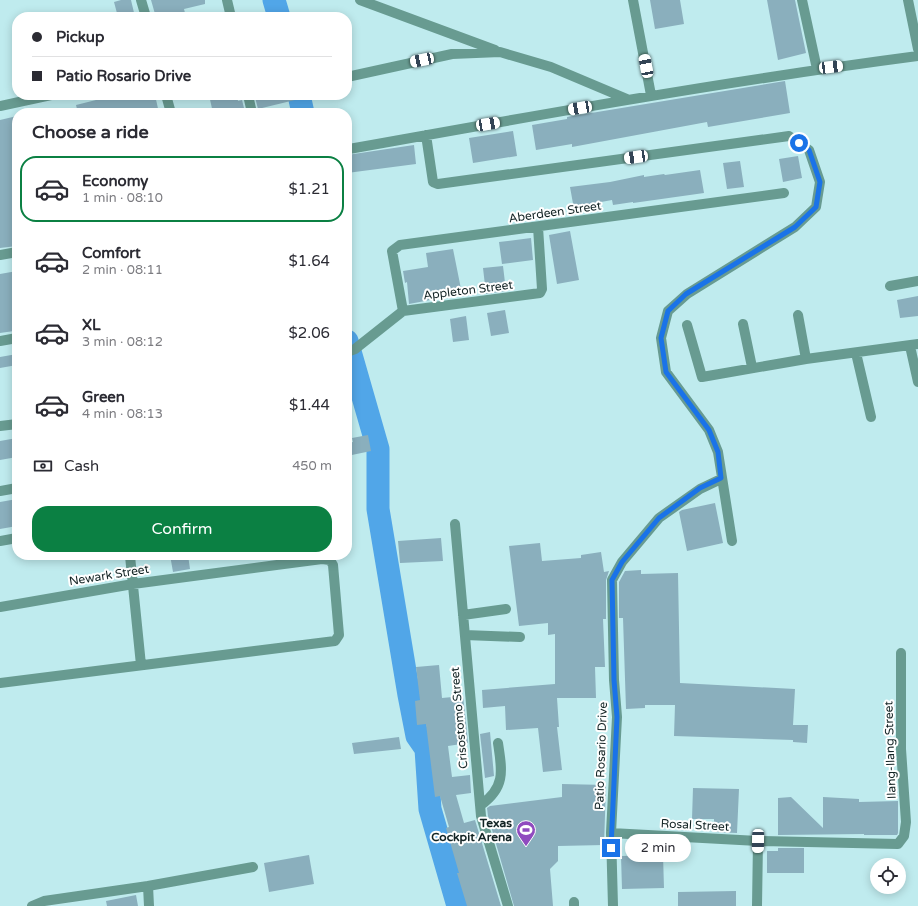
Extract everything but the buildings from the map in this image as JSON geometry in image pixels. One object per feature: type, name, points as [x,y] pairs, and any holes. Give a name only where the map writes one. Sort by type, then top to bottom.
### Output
[{"type":"street","points":[[141,0],[145,12]]},
{"type":"street","points":[[227,0],[230,12]]},
{"type":"street","points":[[360,0],[500,52],[551,67],[627,99]]},
{"type":"street","points":[[633,0],[651,95]]},
{"type":"street","points":[[802,0],[817,69]]},
{"type":"street","points":[[908,0],[918,49]]},
{"type":"street","points":[[352,76],[452,54],[500,52]]},
{"type":"street","points":[[352,148],[651,95],[817,69],[918,56]]},
{"type":"street","points":[[0,106],[28,100]]},
{"type":"street","points":[[426,135],[431,174],[433,182],[438,184],[788,136],[809,150],[820,182],[816,207],[795,227],[686,294],[668,311],[661,338],[666,372],[709,430],[718,452],[732,541]]},
{"type":"street","name":"Aberdeen Street","points":[[403,311],[392,250],[395,247],[784,193]]},
{"type":"street","name":"Appleton Street","points":[[403,311],[540,293],[542,289],[538,227]]},
{"type":"street","points":[[0,255],[12,253]]},
{"type":"street","points":[[890,286],[918,281]]},
{"type":"street","points":[[352,350],[403,311]]},
{"type":"street","points":[[798,315],[806,359]]},
{"type":"street","points":[[743,324],[752,367]]},
{"type":"street","points":[[687,325],[702,377],[752,367],[914,345],[918,382]]},
{"type":"street","points":[[0,340],[12,339]]},
{"type":"street","points":[[856,352],[871,417]]},
{"type":"street","points":[[0,426],[12,425]]},
{"type":"street","name":"Patio Rosario Drive","points":[[613,906],[611,833],[617,717],[614,680],[612,580],[622,562],[659,518],[700,488],[721,478]]},
{"type":"street","points":[[0,490],[12,489]]},
{"type":"street","name":"Crisostomo Street","points":[[455,524],[481,816],[508,906]]},
{"type":"street","points":[[0,541],[12,539]]},
{"type":"street","points":[[0,683],[141,665],[130,560]]},
{"type":"street","name":"Newark Street","points":[[0,607],[133,584],[314,560]]},
{"type":"street","name":"Newark Street","points":[[141,665],[334,641],[339,635],[333,565],[330,560]]},
{"type":"street","points":[[463,615],[506,609]]},
{"type":"street","points":[[465,635],[520,637]]},
{"type":"street","name":"Ilang-Ilang Street","points":[[898,844],[904,836],[906,822],[901,743],[901,653]]},
{"type":"street","points":[[481,805],[491,797],[499,785],[502,772],[498,743]]},
{"type":"street","name":"Rosal Street","points":[[611,833],[758,841],[898,844]]},
{"type":"street","points":[[757,906],[758,841]]},
{"type":"street","points":[[32,906],[44,901],[148,886],[253,867]]},
{"type":"street","points":[[148,886],[149,906]]},
{"type":"waterway","points":[[274,0],[278,12]]},
{"type":"waterway","points":[[300,100],[302,108]]},
{"type":"waterway","points":[[352,358],[378,449],[378,509],[417,736],[426,749],[430,809],[458,906]]},
{"type":"place","name":"Texas Cockpit Arena","points":[[526,847]]},
{"type":"route","points":[[611,848],[617,717],[614,680],[612,580],[622,562],[659,518],[700,488],[721,478],[718,452],[709,430],[666,372],[661,338],[668,311],[686,294],[795,227],[816,207],[820,182],[809,150],[799,143]]}]
